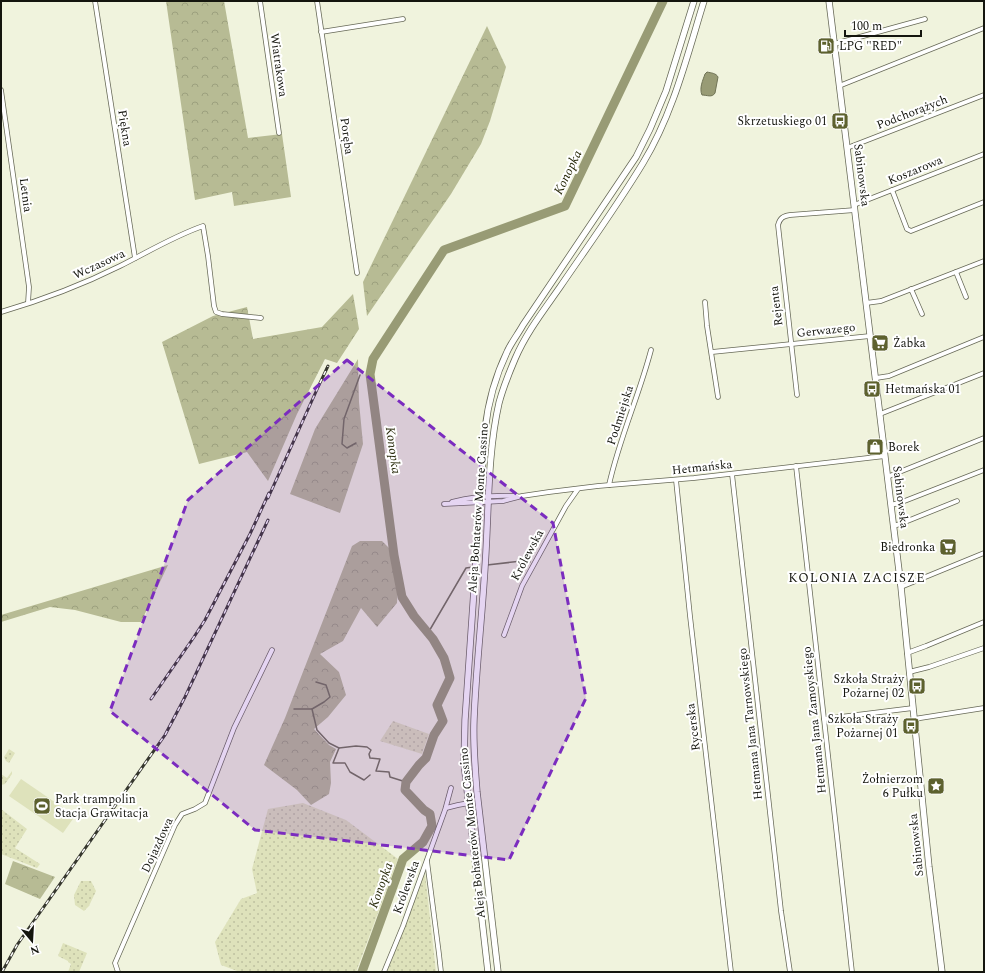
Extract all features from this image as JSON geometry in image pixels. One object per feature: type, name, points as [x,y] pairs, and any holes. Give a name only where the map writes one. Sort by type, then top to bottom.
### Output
[{"type":"main road","name":"Aleja Bohaterów Monte Cassino","points":[[488,972],[464,763],[465,720],[487,410],[497,374],[507,352],[523,325],[636,157],[666,91],[694,1]]},
{"type":"main road","name":"Aleja Bohaterów Monte Cassino","points":[[498,972],[474,762],[474,720],[490,472],[495,424],[500,400],[516,356],[531,330],[613,210],[647,156],[675,94],[704,1]]},
{"type":"main road","name":"Sabinowska","points":[[829,1],[901,587],[929,867],[942,972]]},
{"type":"street","name":"Piękna","points":[[95,1],[136,258]]},
{"type":"street","name":"Wiatrakowa","points":[[260,1],[279,133]]},
{"type":"street","name":"Poręba","points":[[317,1],[357,273]]},
{"type":"street","points":[[321,32],[403,19]]},
{"type":"street","points":[[834,44],[925,19]]},
{"type":"street","points":[[839,86],[984,28]]},
{"type":"street","name":"Letnia","points":[[1,90],[29,287],[28,304]]},
{"type":"street","name":"Podchorążych","points":[[847,148],[984,95]]},
{"type":"street","name":"Koszarowa","points":[[784,216],[854,207],[892,190],[984,154]]},
{"type":"street","points":[[892,190],[907,229],[911,231],[984,202]]},
{"type":"street","name":"Rejenta","points":[[784,216],[780,219],[778,225],[797,395]]},
{"type":"street","name":"Wczasowa","points":[[1,312],[28,304],[86,282],[185,233],[203,226],[216,312],[261,318]]},
{"type":"street","points":[[866,303],[881,301],[984,261]]},
{"type":"street","points":[[956,272],[966,297]]},
{"type":"street","points":[[911,289],[922,314]]},
{"type":"street","points":[[705,302],[707,326],[718,397]]},
{"type":"street","name":"Gerwazego","points":[[712,352],[870,336]]},
{"type":"street","points":[[876,378],[889,376],[984,337]]},
{"type":"street","name":"Podmiejska","points":[[609,485],[625,428],[651,350]]},
{"type":"street","points":[[880,414],[984,373]]},
{"type":"street","points":[[887,477],[984,438]]},
{"type":"street","name":"Hetmańska","points":[[480,500],[466,498],[444,504],[480,500],[489,499],[503,501],[522,496],[609,485],[676,480],[885,456]]},
{"type":"street","name":"Hetmana Jana Zamoyskiego","points":[[796,466],[852,972]]},
{"type":"street","points":[[891,505],[984,470]]},
{"type":"street","name":"Hetmana Jana Tarnowskiego","points":[[732,474],[781,911],[790,972]]},
{"type":"street","name":"Rycerska","points":[[676,480],[731,972]]},
{"type":"street","name":"Królewska","points":[[504,635],[522,586],[566,506],[578,489]]},
{"type":"street","points":[[893,526],[907,522],[957,501]]},
{"type":"street","points":[[901,587],[984,553]]},
{"type":"street","points":[[907,653],[984,622]]},
{"type":"street","points":[[909,672],[929,667],[984,648]]},
{"type":"street","name":"Dojazdowa","points":[[118,972],[115,963],[175,825],[182,814],[195,810],[205,803],[234,728],[272,650]]},
{"type":"street","points":[[824,719],[913,708]]},
{"type":"street","points":[[914,719],[984,708]]},
{"type":"street","name":"Królewska","points":[[384,972],[403,926],[446,808],[451,788]]},
{"type":"street","points":[[446,808],[469,803]]},
{"type":"street","points":[[427,858],[441,972]]},
{"type":"highlighted area","points":[[347,360],[553,523],[586,698],[509,860],[255,830],[110,711],[188,500]]},
{"type":"shaded area","points":[[707,72],[715,74],[718,77],[715,93],[711,96],[702,95],[701,92],[702,81]]},
{"type":"shaded area","points":[[393,721],[429,734],[422,754],[380,741]]},
{"type":"shaded area","points":[[9,749],[15,753],[9,763],[4,757]]},
{"type":"shaded area","points":[[12,771],[12,774],[5,784],[1,785],[1,774],[7,778]]},
{"type":"shaded area","name":"Park trampolin Stacja Grawitacja","points":[[21,779],[75,816],[63,833],[9,796]]},
{"type":"shaded area","points":[[303,803],[346,820],[398,859],[356,972],[240,972],[221,965],[215,942],[241,899],[257,893],[252,869],[268,809]]},
{"type":"shaded area","points":[[1,809],[27,829],[15,848],[40,864],[37,868],[1,854]]},
{"type":"shaded area","points":[[425,873],[436,972],[387,972]]},
{"type":"shaded area","points":[[81,881],[91,881],[96,891],[89,906],[84,911],[75,905],[74,895]]},
{"type":"shaded area","points":[[63,943],[87,953],[79,972],[68,972],[71,964],[58,956]]},
{"type":"green space","points":[[166,1],[224,1],[248,138],[282,134],[291,197],[234,206],[232,192],[195,200]]},
{"type":"green space","points":[[487,26],[506,67],[490,121],[481,144],[451,194],[367,316],[363,282]]},
{"type":"green space","points":[[353,294],[359,329],[337,363],[325,359],[297,414],[268,481],[247,452],[199,464],[162,342],[213,316],[247,307],[253,339],[322,327]]},
{"type":"green space","points":[[358,359],[359,402],[363,444],[340,513],[290,494],[315,429]]},
{"type":"green space","points":[[360,541],[382,541],[399,558],[397,603],[377,627],[361,608],[343,641],[320,654],[339,672],[346,695],[328,717],[314,729],[329,745],[336,749],[330,762],[331,783],[329,794],[311,805],[297,790],[264,765],[285,718],[352,546]]},
{"type":"green space","points":[[168,565],[141,622],[121,622],[75,610],[50,607],[1,622],[1,615]]},
{"type":"green space","points":[[13,861],[55,877],[40,899],[5,884]]},
{"type":"waterway","name":"Konopka","points":[[362,972],[403,859],[423,842],[432,826],[430,814],[424,810],[405,790],[406,782],[426,758],[434,735],[443,721],[437,705],[450,678],[444,658],[433,639],[414,616],[402,597],[394,555],[370,374],[373,359],[444,250],[565,206],[663,1]]},
{"type":"waterway","points":[[356,443],[347,448],[342,444],[344,419],[360,375]]},
{"type":"waterway","points":[[487,565],[522,561],[530,562]]},
{"type":"waterway","points":[[428,633],[466,568],[473,567]]},
{"type":"waterway","points":[[316,682],[326,685],[330,697],[312,709],[317,730],[329,743],[339,748],[356,746],[367,747],[371,750],[369,754],[370,758],[380,759],[376,771],[389,772],[390,777],[406,782]]},
{"type":"waterway","points":[[294,709],[312,709]]},
{"type":"waterway","points":[[339,748],[333,763],[345,763],[350,772],[364,780],[370,775]]},
{"type":"railway","points":[[268,498],[328,366]]},
{"type":"railway","points":[[151,699],[205,620],[250,534],[269,493]]},
{"type":"railway","points":[[2,972],[17,945],[165,735],[185,697],[268,520]]},
{"type":"place","name":"LPG \"RED\"","points":[[826,46]]},
{"type":"place","name":"Skrzetuskiego 01","points":[[840,121]]},
{"type":"place","name":"Żabka","points":[[880,343]]},
{"type":"place","name":"Hetmańska 01","points":[[872,389]]},
{"type":"place","name":"Borek","points":[[875,447]]},
{"type":"place","name":"Biedronka","points":[[948,547]]},
{"type":"place","name":"Szkoła Straży Pożarnej 02","points":[[917,686]]},
{"type":"place","name":"Szkoła Straży Pożarnej 01","points":[[911,726]]},
{"type":"place","name":"Żołnierzom 6 Pułku","points":[[936,786]]},
{"type":"place","name":"Park trampolin Stacja Grawitacja","points":[[42,806]]},
{"type":"district","name":"KOLONIA ZACISZE","points":[[857,577]]}]
